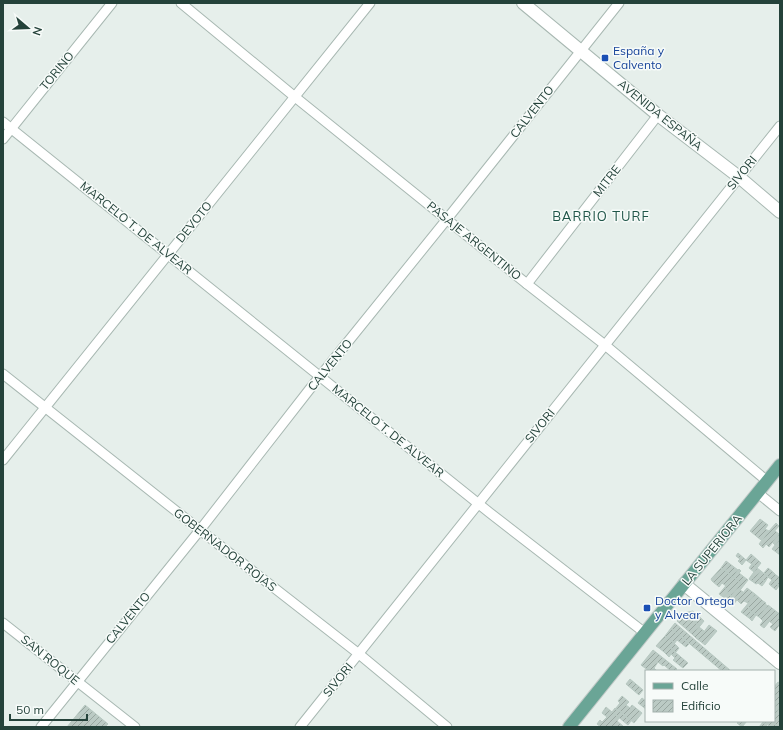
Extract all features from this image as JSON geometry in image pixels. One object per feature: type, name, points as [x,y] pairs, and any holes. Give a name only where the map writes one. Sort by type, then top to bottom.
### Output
[{"type":"main road","name":"LA SUPERIORA","points":[[569,727],[780,466]]},
{"type":"street","name":"TORINO","points":[[3,138],[112,3]]},
{"type":"street","name":"PASAJE ARGENTINO","points":[[181,3],[526,284],[605,345],[768,481]]},
{"type":"street","name":"DEVOTO","points":[[3,460],[370,3]]},
{"type":"street","name":"AVENIDA ESPAÑA","points":[[523,3],[658,115],[739,177],[780,212]]},
{"type":"street","name":"CALVENTO","points":[[41,727],[200,530],[320,377],[619,3]]},
{"type":"street","name":"MITRE","points":[[526,284],[658,115]]},
{"type":"street","name":"MARCELO T. DE ALVEAR","points":[[3,122],[478,504],[645,633]]},
{"type":"street","name":"SIVORI","points":[[300,727],[780,126]]},
{"type":"street","name":"GOBERNADOR ROJAS","points":[[3,374],[359,654],[447,727]]},
{"type":"street","points":[[758,493],[780,511]]},
{"type":"street","points":[[684,584],[780,663]]},
{"type":"street","name":"SAN ROQUE","points":[[3,623],[135,727]]},
{"type":"building","points":[[760,519],[768,525],[765,529],[769,531],[761,540],[750,531]]},
{"type":"building","points":[[776,523],[779,526],[772,534],[769,531]]},
{"type":"building","points":[[769,531],[772,534],[775,531],[779,534],[769,547],[766,544],[763,548],[759,544]]},
{"type":"building","points":[[779,534],[780,539],[775,545],[773,543]]},
{"type":"building","points":[[780,539],[780,555],[772,549]]},
{"type":"building","points":[[738,553],[746,560],[742,565],[738,561],[740,559],[736,556]]},
{"type":"building","points":[[751,554],[761,563],[757,568],[746,560]]},
{"type":"building","points":[[726,561],[730,564],[725,571],[721,568]]},
{"type":"building","points":[[730,564],[738,570],[733,577],[725,571]]},
{"type":"building","points":[[752,564],[757,568],[754,572],[749,568]]},
{"type":"building","points":[[721,568],[733,577],[726,586],[722,583],[719,587],[711,579]]},
{"type":"building","points":[[757,568],[761,571],[755,579],[751,576]]},
{"type":"building","points":[[768,568],[773,572],[768,577],[764,573]]},
{"type":"building","points":[[739,569],[741,571],[739,573],[748,580],[734,598],[731,596],[741,583],[733,577]]},
{"type":"building","points":[[761,571],[768,577],[765,582],[757,576]]},
{"type":"building","points":[[773,572],[776,575],[772,580],[768,577]]},
{"type":"building","points":[[776,575],[780,578],[779,586],[772,580]]},
{"type":"building","points":[[751,576],[755,579],[757,576],[765,582],[762,586],[758,583],[756,584],[749,579]]},
{"type":"building","points":[[733,577],[741,583],[731,596],[724,588]]},
{"type":"building","points":[[772,580],[779,586],[776,590],[769,584]]},
{"type":"building","points":[[724,588],[728,591],[723,597],[719,594]]},
{"type":"building","points":[[747,588],[755,594],[748,603],[744,601],[741,604],[737,600]]},
{"type":"building","points":[[740,590],[743,592],[733,605],[730,603]]},
{"type":"building","points":[[727,593],[734,598],[730,603],[723,597]]},
{"type":"building","points":[[755,594],[763,601],[753,614],[750,611],[751,609],[746,606]]},
{"type":"building","points":[[763,601],[766,603],[756,615],[753,613]]},
{"type":"building","points":[[765,604],[768,606],[759,617],[756,615]]},
{"type":"building","points":[[768,605],[777,612],[764,628],[760,625],[763,621],[759,617]]},
{"type":"building","points":[[746,606],[751,609],[750,611],[753,613],[749,618],[741,612]]},
{"type":"building","points":[[693,611],[704,621],[700,626],[684,613]]},
{"type":"building","points":[[777,612],[780,614],[780,624],[775,631],[770,627],[773,624],[769,621]]},
{"type":"building","points":[[684,613],[700,626],[693,635],[677,621]]},
{"type":"building","points":[[753,613],[756,615],[752,621],[749,618]]},
{"type":"building","points":[[675,623],[730,670],[721,670],[671,628]]},
{"type":"building","points":[[709,625],[717,631],[705,645],[696,638],[698,636],[700,637]]},
{"type":"building","points":[[699,627],[704,631],[700,637],[698,636],[696,638],[693,635]]},
{"type":"building","points":[[671,628],[689,644],[686,647],[677,640],[674,644],[665,636]]},
{"type":"building","points":[[665,636],[668,638],[659,648],[656,646]]},
{"type":"building","points":[[668,638],[673,642],[664,652],[659,648]]},
{"type":"building","points":[[673,642],[679,648],[676,652],[669,647]]},
{"type":"building","points":[[669,647],[688,663],[683,668],[673,660],[675,658],[671,654],[669,657],[664,652]]},
{"type":"building","points":[[653,650],[677,669],[670,670],[658,662],[654,668],[656,670],[648,670],[641,665]]},
{"type":"building","points":[[630,679],[643,690],[639,695],[626,684]]},
{"type":"building","points":[[778,682],[780,683],[780,700],[775,707],[775,686]]},
{"type":"building","points":[[622,696],[629,702],[626,705],[630,708],[632,705],[642,713],[634,723],[616,708],[620,703],[618,701]]},
{"type":"building","points":[[642,698],[645,700],[645,708],[638,703]]},
{"type":"building","points":[[780,700],[780,708],[775,715],[775,707]]},
{"type":"building","points":[[85,705],[108,724],[105,727],[67,727]]},
{"type":"building","points":[[606,707],[619,718],[617,721],[623,727],[601,727],[597,724],[600,720],[602,722],[607,717],[602,713]]},
{"type":"building","points":[[615,708],[631,721],[628,725],[612,712]]},
{"type":"building","points":[[780,708],[780,727],[772,722],[775,722],[775,715]]},
{"type":"building","points":[[738,722],[746,722],[742,727],[737,723]]},
{"type":"building","points":[[763,722],[767,725],[765,727],[759,727]]},
{"type":"building","points":[[764,722],[772,722],[778,727],[770,727]]},
{"type":"place","name":"España y Calvento","points":[[605,58]]},
{"type":"place","name":"Doctor Ortega y Alvear","points":[[647,608]]},
{"type":"district","name":"BARRIO TURF","points":[[601,216]]}]
